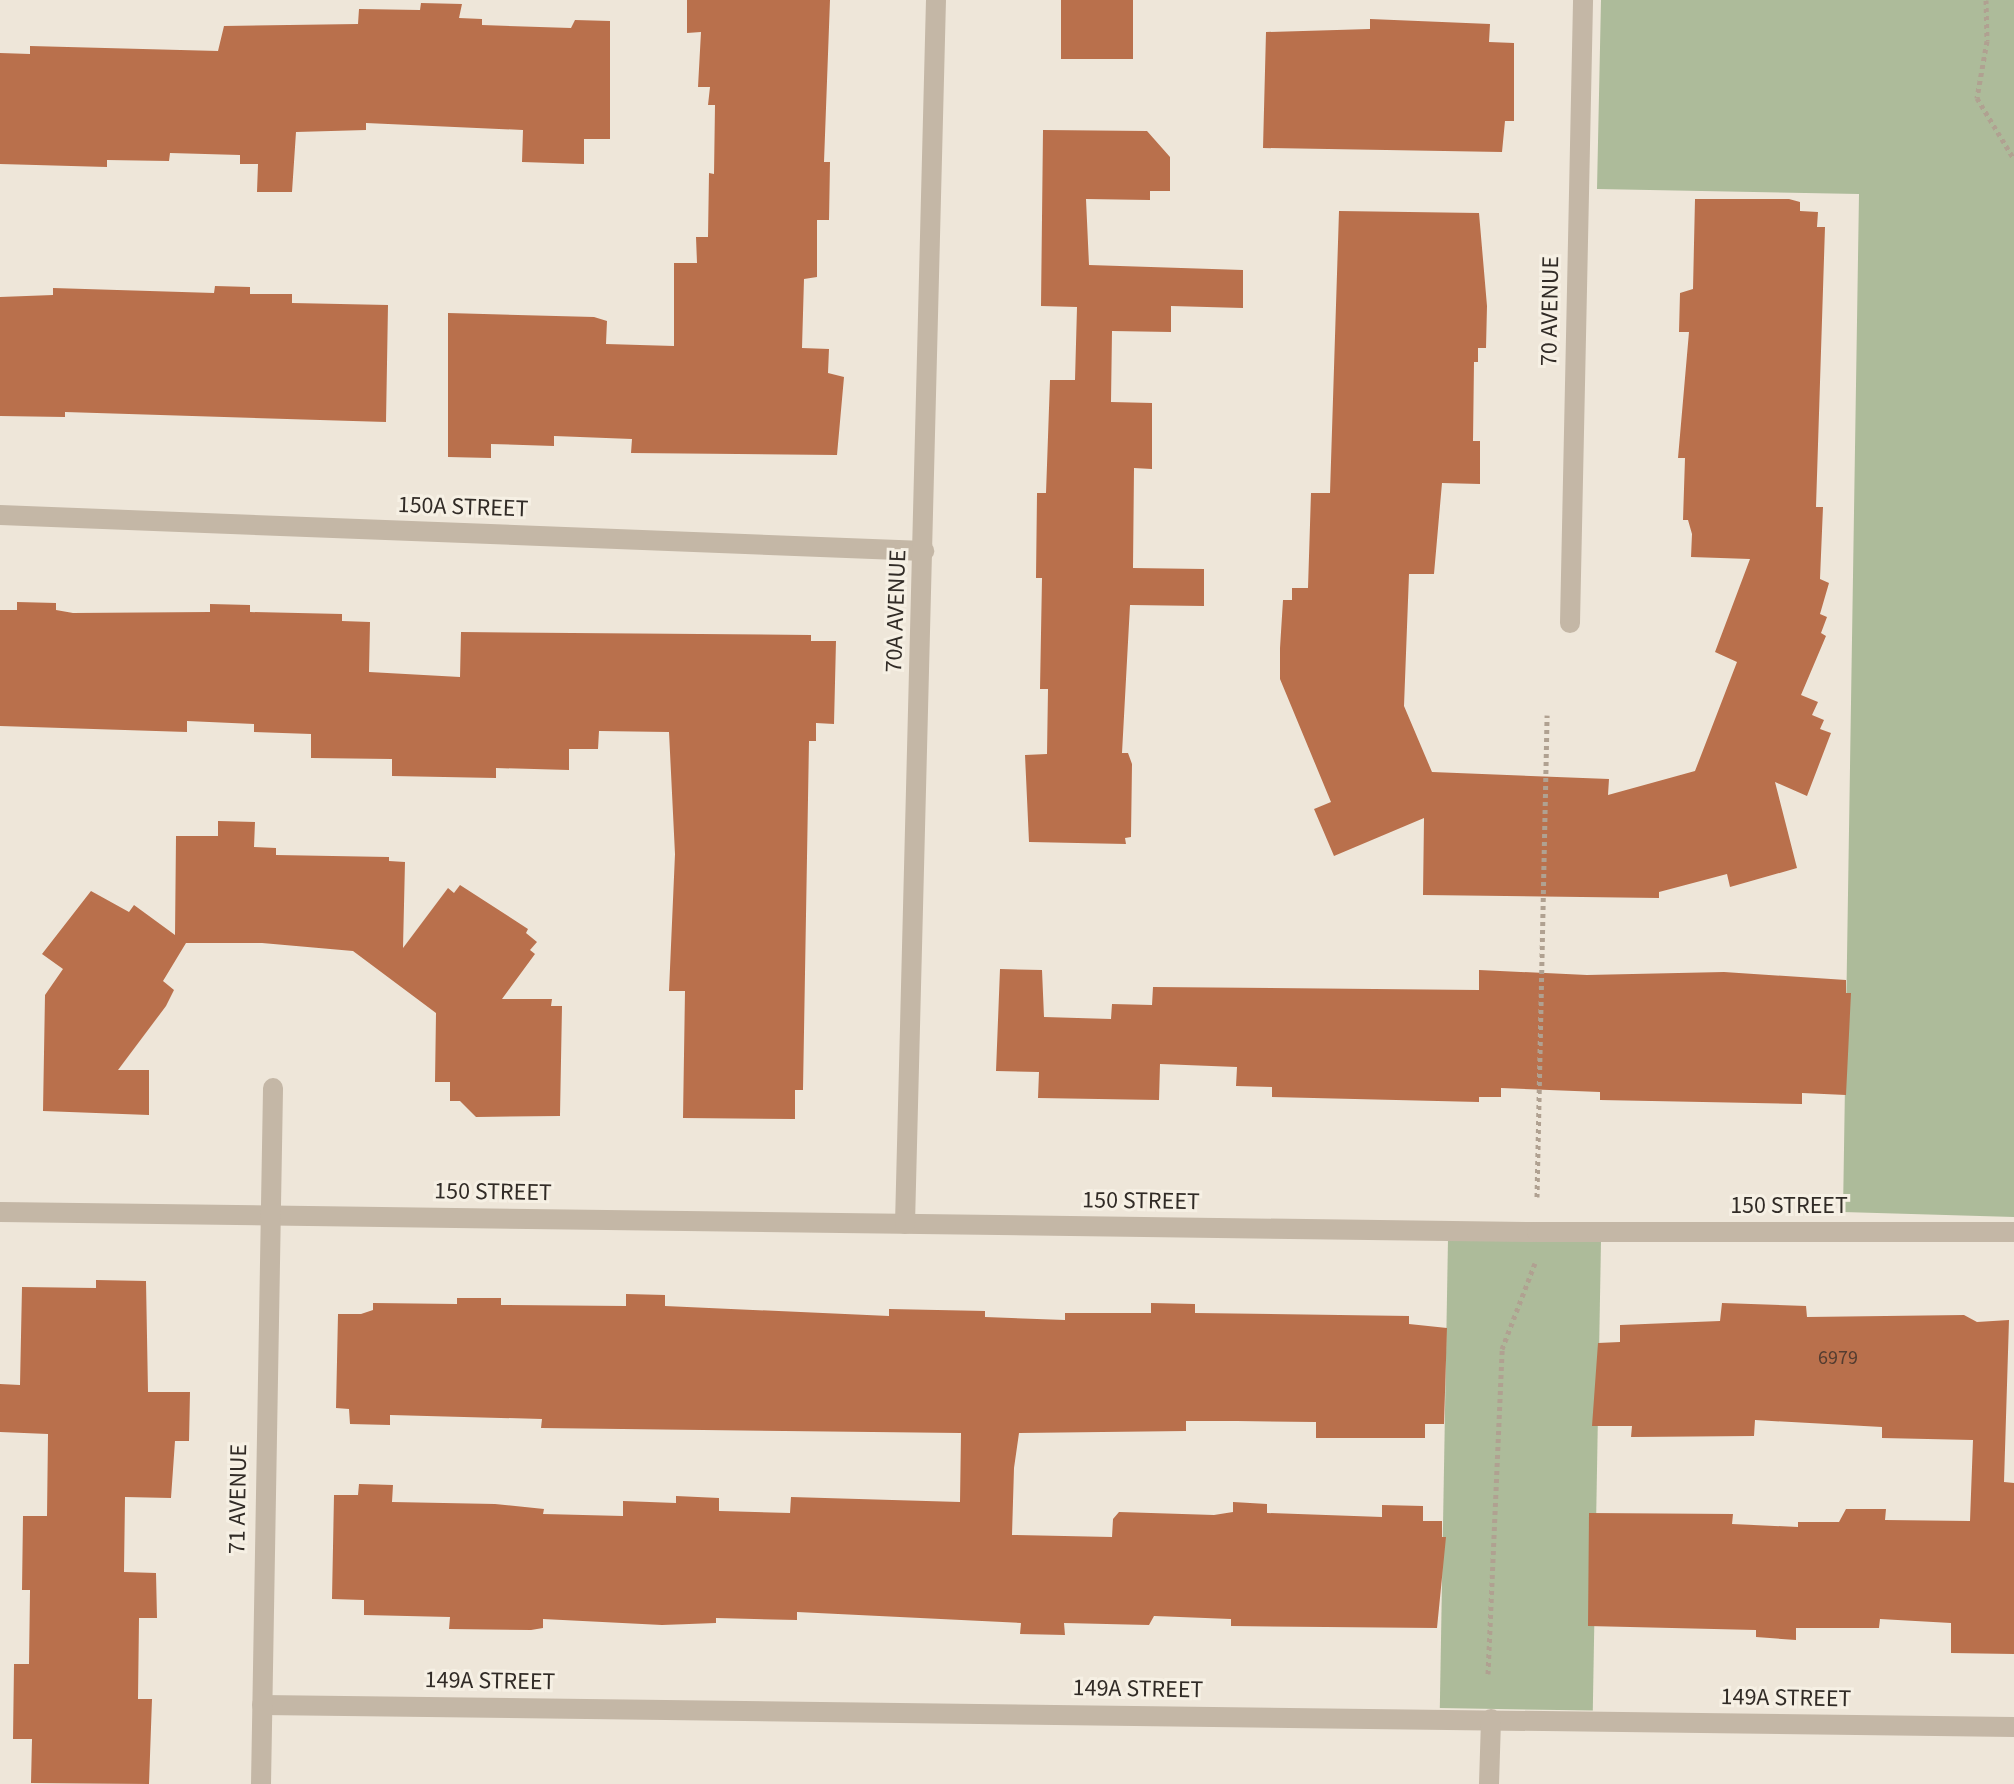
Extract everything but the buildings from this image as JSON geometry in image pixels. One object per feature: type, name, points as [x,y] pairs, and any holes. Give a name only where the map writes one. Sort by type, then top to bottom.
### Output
[{"type":"street","name":"70A AVENUE","points":[[905,1224],[936,0]]},
{"type":"street","name":"70 AVENUE","points":[[1570,623],[1583,0]]},
{"type":"street","name":"150A STREET","points":[[0,515],[924,551]]},
{"type":"street","points":[[267,1215],[273,1088]]},
{"type":"street","name":"150 STREET","points":[[0,1212],[905,1224],[2014,1232]]},
{"type":"street","name":"71 AVENUE","points":[[261,1784],[267,1215]]},
{"type":"street","name":"149A STREET","points":[[262,1705],[2014,1727]]},
{"type":"street","points":[[1489,1784],[1491,1719]]},
{"type":"path","points":[[1986,0],[1987,41],[1977,98],[2014,159]]},
{"type":"path","points":[[1537,1197],[1547,715]]},
{"type":"path","points":[[1488,1674],[1502,1349],[1534,1276],[1536,1246]]},
{"type":"green space","points":[[1601,0],[2014,0],[2014,1217],[1843,1212],[1859,194],[1597,189]]},
{"type":"green space","points":[[1448,1239],[1601,1242],[1593,1711],[1440,1708]]}]
